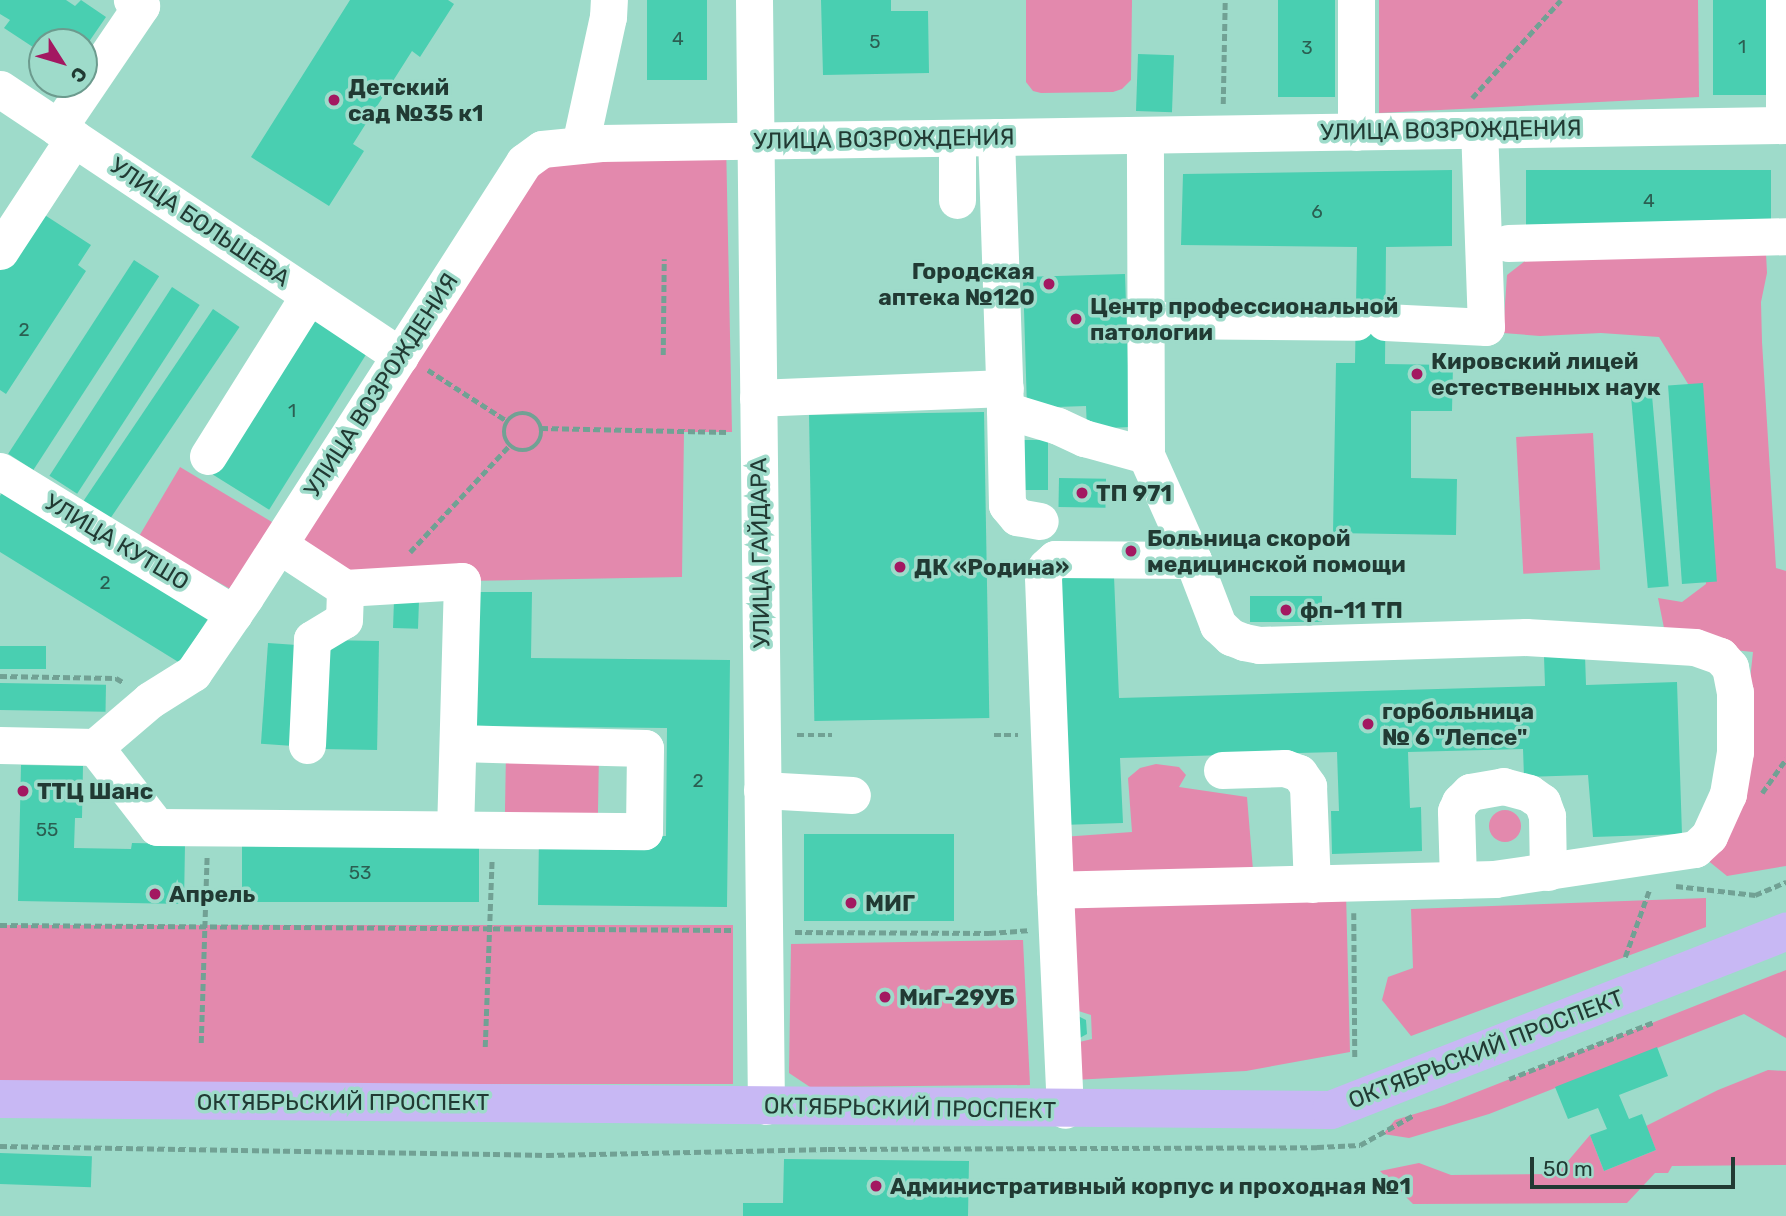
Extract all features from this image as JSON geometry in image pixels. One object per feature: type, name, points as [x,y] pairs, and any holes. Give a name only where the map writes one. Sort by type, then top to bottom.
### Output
[{"type":"main road","name":"ОКТЯБРЬСКИЙ ПРОСПЕКТ","points":[[0,1099],[1065,1110],[1331,1110],[1786,932]]},
{"type":"street","points":[[0,251],[141,6],[132,0]]},
{"type":"street","points":[[580,145],[608,17],[609,0]]},
{"type":"street","name":"УЛИЦА ГАЙДАРА","points":[[754,0],[766,1106]]},
{"type":"street","points":[[1356,0],[1356,132]]},
{"type":"street","points":[[1783,0],[1785,125]]},
{"type":"street","name":"УЛИЦА БОЛЬШЕВА","points":[[0,89],[401,354]]},
{"type":"street","name":"УЛИЦА ВОЗРОЖДЕНИЯ","points":[[95,747],[150,699],[193,673],[279,545],[524,162],[542,149],[580,145],[996,136],[1785,125]]},
{"type":"street","points":[[1145,320],[1371,322],[1486,327],[1479,130]]},
{"type":"street","points":[[996,136],[1006,505],[1017,517],[1040,521]]},
{"type":"street","points":[[1055,890],[1495,879],[1695,849],[1709,836],[1728,794],[1735,752],[1735,692],[1730,667],[1720,656],[1695,647],[1525,637],[1244,642],[1231,637],[1218,625],[1193,560],[1146,455],[1145,136]]},
{"type":"street","points":[[957,138],[957,200]]},
{"type":"street","points":[[1508,243],[1786,236]]},
{"type":"street","points":[[208,456],[309,295]]},
{"type":"street","points":[[758,398],[815,388],[1005,399],[1084,438],[1146,455]]},
{"type":"street","name":"УЛИЦА КУТШО","points":[[2,475],[234,614]]},
{"type":"street","points":[[279,545],[362,586],[462,581],[455,829]]},
{"type":"street","points":[[1065,1110],[1043,589],[1046,567],[1055,559],[1065,557],[1193,560]]},
{"type":"street","points":[[307,745],[312,639],[344,621],[362,586]]},
{"type":"street","points":[[0,746],[95,747],[157,827],[644,831],[645,748],[458,743]]},
{"type":"street","points":[[1222,770],[1285,768],[1299,773],[1308,786],[1312,884]]},
{"type":"street","points":[[1458,880],[1456,811],[1460,802],[1470,792],[1503,786],[1529,793],[1542,803],[1547,816],[1548,872]]},
{"type":"street","points":[[762,790],[852,795]]},
{"type":"path","points":[[1223,134],[1225,0]]},
{"type":"path","points":[[1442,130],[1561,0]]},
{"type":"path","points":[[663,355],[664,259]]},
{"type":"path","points":[[401,354],[507,421]]},
{"type":"path","points":[[528,413],[537,419],[541,428],[540,440],[532,449],[520,451],[509,446],[504,436],[507,421],[516,414],[528,413]]},
{"type":"path","points":[[541,428],[732,432]]},
{"type":"path","points":[[362,586],[509,446]]},
{"type":"path","points":[[0,676],[116,678],[150,699]]},
{"type":"path","points":[[797,736],[832,736]]},
{"type":"path","points":[[201,1043],[207,827]]},
{"type":"path","points":[[485,1047],[494,830]]},
{"type":"path","points":[[1354,882],[1355,1059]]},
{"type":"path","points":[[1664,885],[1753,896],[1786,882]]},
{"type":"path","points":[[1625,957],[1651,883]]},
{"type":"path","points":[[785,932],[989,933],[1025,930]]},
{"type":"path","points":[[0,1146],[547,1155],[828,1149]]},
{"type":"shaded area","points":[[1026,0],[1132,0],[1131,80],[1122,89],[1113,92],[1033,91],[1026,82]]},
{"type":"shaded area","points":[[1379,0],[1698,0],[1699,97],[1379,113]]},
{"type":"shaded area","points":[[726,141],[732,432],[684,432],[682,577],[462,581],[345,588],[279,545],[245,597],[138,538],[180,467],[287,531],[524,162]]},
{"type":"shaded area","points":[[1766,253],[1767,273],[1761,302],[1762,342],[1776,568],[1786,571],[1786,866],[1727,876],[1706,859],[1746,717],[1753,652],[1667,643],[1658,598],[1682,602],[1706,584],[1698,400],[1659,337],[1601,333],[1540,336],[1503,333],[1507,275],[1530,257]]},
{"type":"shaded area","points":[[1593,433],[1600,570],[1523,574],[1516,437]]},
{"type":"shaded area","points":[[506,752],[599,754],[598,815],[505,813]]},
{"type":"shaded area","points":[[1156,764],[1179,767],[1186,775],[1179,787],[1247,797],[1253,870],[1065,878],[1062,837],[1132,832],[1128,778],[1140,768]]},
{"type":"shaded area","points":[[1505,810],[1516,815],[1521,826],[1516,837],[1505,842],[1494,837],[1489,826],[1494,815]]},
{"type":"shaded area","points":[[1346,892],[1350,1052],[1246,1071],[1073,1080],[1071,1044],[1092,1039],[1091,1015],[1069,1008],[1065,901]]},
{"type":"shaded area","points":[[1706,898],[1706,927],[1411,1036],[1382,1000],[1388,977],[1413,968],[1411,909]]},
{"type":"shaded area","points":[[0,925],[733,925],[733,1084],[0,1084]]},
{"type":"shaded area","points":[[1023,940],[1030,1085],[810,1087],[789,1073],[791,944]]},
{"type":"shaded area","points":[[1786,970],[1786,1038],[1744,1014],[1489,1114],[1409,1138],[1383,1134],[1395,1120],[1444,1105]]},
{"type":"shaded area","points":[[1768,1070],[1786,1071],[1786,1165],[1672,1166],[1668,1173],[1655,1173],[1627,1203],[1413,1204],[1380,1171],[1419,1163],[1451,1175],[1557,1174],[1590,1135],[1604,1171],[1656,1150],[1646,1126],[1718,1090]]},
{"type":"building","points":[[0,0],[66,0],[75,6],[81,0],[106,17],[98,29],[28,28],[28,44],[4,28],[10,20],[0,14]]},
{"type":"building","name":"Детский сад №35 к1","points":[[350,0],[448,0],[454,4],[420,57],[412,51],[353,144],[364,151],[329,206],[251,157]]},
{"type":"building","points":[[647,0],[707,0],[707,80],[647,80]]},
{"type":"building","points":[[821,0],[891,0],[891,11],[928,11],[929,73],[823,75]]},
{"type":"building","points":[[1278,0],[1335,0],[1335,97],[1278,97]]},
{"type":"building","points":[[1713,0],[1771,0],[1771,95],[1713,95]]},
{"type":"building","points":[[1138,54],[1174,55],[1172,112],[1136,111]]},
{"type":"building","points":[[1452,170],[1452,246],[1386,247],[1385,364],[1453,365],[1452,411],[1411,411],[1411,478],[1457,479],[1456,535],[1333,533],[1336,363],[1355,363],[1357,247],[1181,245],[1183,174]]},
{"type":"building","points":[[1526,170],[1771,170],[1771,232],[1526,232]]},
{"type":"building","points":[[37,210],[91,245],[78,265],[86,271],[6,394],[0,390],[0,267]]},
{"type":"building","points":[[134,260],[159,276],[33,470],[8,454]]},
{"type":"building","name":"Центр профессиональной патологии","points":[[1125,274],[1130,427],[1087,429],[1086,406],[1027,408],[1023,277]]},
{"type":"building","points":[[172,287],[200,305],[77,494],[49,476]]},
{"type":"building","points":[[213,309],[240,327],[110,519],[83,501]]},
{"type":"building","points":[[313,313],[370,349],[269,510],[212,474]]},
{"type":"building","points":[[1703,383],[1717,582],[1682,584],[1668,385]]},
{"type":"building","points":[[1651,384],[1669,586],[1648,588],[1630,386]]},
{"type":"building","name":"ДК «Родина»","points":[[984,412],[989,718],[814,721],[809,415]]},
{"type":"building","points":[[1022,440],[1048,440],[1048,490],[1022,490]]},
{"type":"building","name":"ТП 971","points":[[1059,478],[1106,479],[1105,508],[1058,507]]},
{"type":"building","points":[[5,488],[211,614],[180,663],[0,552],[0,496]]},
{"type":"building","name":"горбольница № 6 \"Лепсе\"","points":[[1114,576],[1119,698],[1545,686],[1544,656],[1585,655],[1586,685],[1677,682],[1682,834],[1593,837],[1588,775],[1524,777],[1523,749],[1408,752],[1410,808],[1421,807],[1422,851],[1332,854],[1331,811],[1339,811],[1337,752],[1120,758],[1123,823],[1061,825],[1052,578]]},
{"type":"building","points":[[475,592],[532,592],[531,658],[730,660],[727,907],[538,905],[539,835],[666,836],[667,728],[473,726]]},
{"type":"building","name":"фп-11 ТП","points":[[1250,596],[1322,596],[1322,622],[1250,622]]},
{"type":"building","points":[[394,600],[419,601],[418,629],[393,628]]},
{"type":"building","points":[[324,640],[379,641],[377,750],[322,749]]},
{"type":"building","points":[[268,643],[297,645],[290,746],[261,744]]},
{"type":"building","points":[[0,646],[46,646],[46,669],[0,669]]},
{"type":"building","points":[[0,683],[106,685],[106,712],[0,710]]},
{"type":"building","points":[[21,765],[83,766],[82,818],[75,818],[74,848],[131,849],[132,843],[185,844],[184,904],[18,901]]},
{"type":"building","points":[[804,834],[954,834],[954,921],[804,921]]},
{"type":"building","points":[[242,835],[479,835],[479,902],[242,902]]},
{"type":"building","points":[[1076,1015],[1086,1020],[1087,1034],[1076,1040]]},
{"type":"building","points":[[1657,1047],[1668,1076],[1619,1095],[1629,1119],[1642,1114],[1656,1150],[1604,1171],[1590,1135],[1607,1129],[1598,1108],[1568,1119],[1555,1087]]},
{"type":"building","points":[[0,1153],[92,1156],[91,1187],[0,1184]]},
{"type":"building","name":"Административный корпус и проходная №1","points":[[784,1159],[969,1161],[968,1216],[743,1216],[743,1203],[783,1203]]},
{"type":"place","name":"Детский сад №35 к1","points":[[334,100]]},
{"type":"place","name":"Городская аптека №120","points":[[1049,284]]},
{"type":"place","name":"Центр профессиональной патологии","points":[[1076,319]]},
{"type":"place","name":"Кировский лицей естественных наук","points":[[1417,374]]},
{"type":"place","name":"ТП 971","points":[[1082,493]]},
{"type":"place","name":"Больница скорой медицинской помощи","points":[[1131,551]]},
{"type":"place","name":"ДК «Родина»","points":[[900,567]]},
{"type":"place","name":"фп-11 ТП","points":[[1286,610]]},
{"type":"place","name":"горбольница № 6 \"Лепсе\"","points":[[1368,724]]},
{"type":"place","name":"ТТЦ Шанс","points":[[23,791]]},
{"type":"place","name":"Апрель","points":[[155,894]]},
{"type":"place","name":"МИГ","points":[[851,903]]},
{"type":"place","name":"МиГ-29УБ","points":[[885,997]]},
{"type":"place","name":"Административный корпус и проходная №1","points":[[876,1186]]}]
